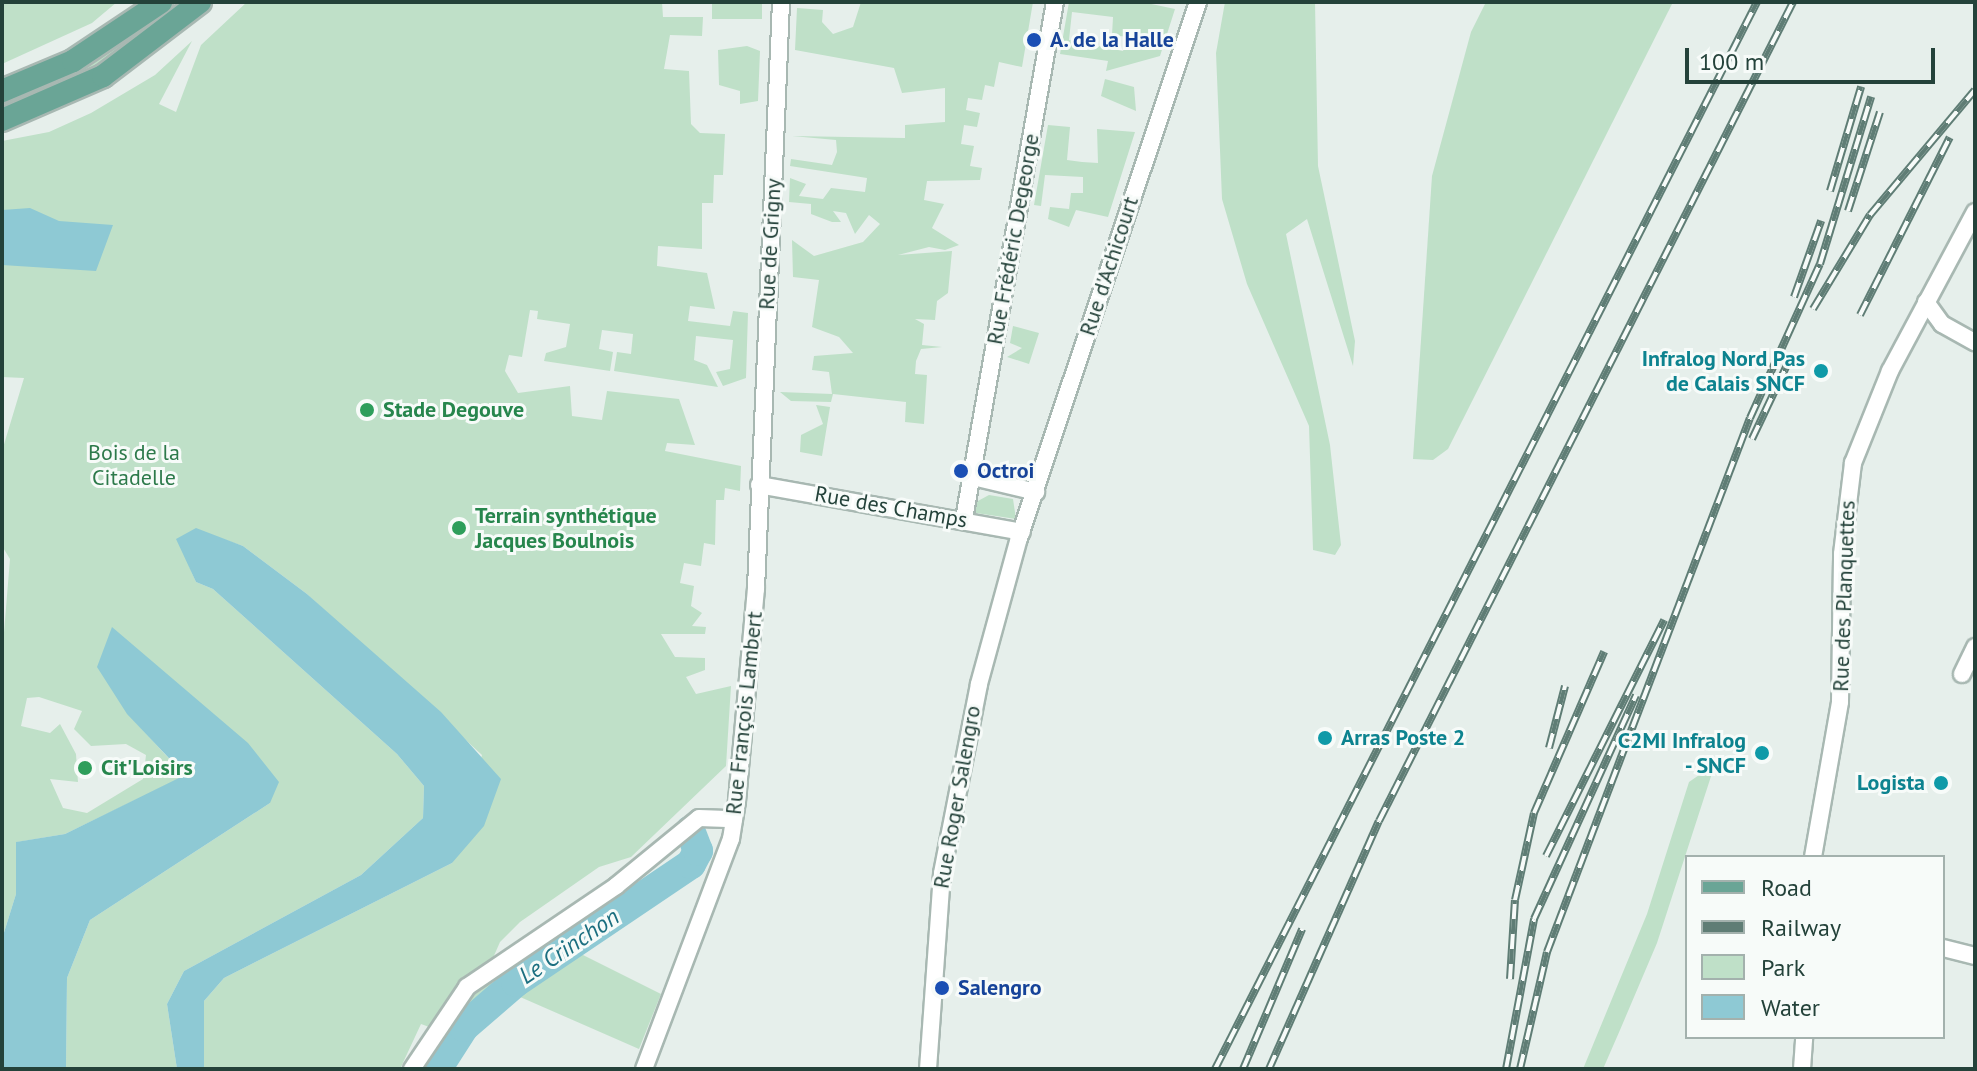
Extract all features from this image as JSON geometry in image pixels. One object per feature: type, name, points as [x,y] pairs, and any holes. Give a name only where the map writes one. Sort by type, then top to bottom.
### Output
[{"type":"main road","points":[[2,91],[73,61],[161,2]]},
{"type":"main road","points":[[2,120],[103,76],[200,2]]},
{"type":"street","name":"Rue de Grigny","points":[[759,485],[781,2]]},
{"type":"street","name":"Rue Frédéric Degeorge","points":[[964,519],[1055,2]]},
{"type":"street","name":"Rue d'Achicourt","points":[[1022,532],[1198,2]]},
{"type":"street","name":"Rue des Planquettes","points":[[1813,855],[1840,702],[1842,554],[1853,463],[1926,302],[1975,212]]},
{"type":"street","points":[[1926,302],[1942,324],[1975,342]]},
{"type":"street","name":"Rue des Champs","points":[[973,477],[1036,492]]},
{"type":"street","name":"Rue des Champs","points":[[759,485],[964,519],[1022,532]]},
{"type":"street","name":"Rue François Lambert","points":[[644,1069],[734,819],[759,485]]},
{"type":"street","name":"Rue Roger Salengro","points":[[928,1069],[942,873],[967,733],[1022,532]]},
{"type":"street","points":[[1962,674],[1975,647]]},
{"type":"street","points":[[412,1069],[467,987],[616,886],[699,818],[734,819]]},
{"type":"street","points":[[1945,948],[1975,956]]},
{"type":"street","points":[[1802,1069],[1804,1039]]},
{"type":"green space","points":[[2,2],[117,2],[92,23],[2,64]]},
{"type":"green space","name":"Bois de la Citadelle","points":[[247,2],[662,2],[663,17],[703,17],[702,36],[670,35],[664,69],[689,71],[691,124],[700,133],[725,134],[723,175],[714,175],[713,203],[702,203],[702,249],[658,246],[657,266],[707,273],[715,309],[690,306],[688,321],[730,326],[733,311],[748,313],[746,378],[723,386],[716,372],[730,369],[733,340],[696,336],[694,360],[707,365],[718,387],[614,371],[617,352],[631,354],[633,334],[602,330],[599,349],[613,352],[610,371],[544,361],[546,353],[566,347],[570,324],[537,319],[538,311],[530,310],[522,357],[509,355],[505,371],[518,393],[570,386],[572,416],[602,420],[607,391],[679,399],[695,445],[667,443],[665,451],[741,466],[740,491],[725,488],[724,500],[716,500],[715,545],[704,543],[701,566],[684,563],[680,583],[694,586],[691,606],[702,613],[692,626],[706,627],[705,634],[661,634],[675,657],[705,658],[705,670],[686,677],[696,694],[731,686],[726,766],[631,857],[599,867],[520,922],[500,942],[486,974],[496,987],[644,889],[683,860],[680,835],[695,824],[707,848],[704,870],[575,951],[661,994],[639,1049],[511,993],[458,1041],[441,1069],[412,1069],[432,1028],[421,1024],[400,1069],[204,1069],[204,1001],[224,978],[452,863],[482,755],[307,594],[243,546],[220,538],[189,566],[196,582],[213,589],[397,754],[424,786],[423,818],[361,875],[184,971],[167,1004],[177,1069],[66,1069],[67,978],[90,920],[270,803],[112,628],[127,713],[185,776],[65,834],[17,842],[16,894],[2,939],[2,657],[10,559],[2,546],[2,451],[24,378],[2,377],[2,141],[49,132],[91,113],[155,75],[192,41],[159,104],[176,112],[201,45]],"holes":[[[39,697],[82,711],[74,729],[91,746],[126,744],[146,755],[143,779],[87,813],[63,808],[50,779],[78,782],[76,754],[60,724],[50,733],[21,726],[27,698]]]},
{"type":"green space","points":[[712,2],[762,2],[762,19],[712,19]]},
{"type":"green space","points":[[861,2],[1033,2],[1022,67],[999,62],[994,87],[985,85],[982,100],[968,98],[966,110],[980,113],[977,127],[964,125],[961,144],[974,146],[970,166],[982,168],[980,180],[927,181],[924,200],[944,204],[932,228],[959,245],[945,250],[929,247],[898,255],[952,251],[948,293],[937,301],[935,320],[915,319],[924,324],[922,345],[942,347],[921,349],[916,361],[915,374],[927,375],[924,424],[905,422],[906,402],[833,394],[831,402],[791,401],[780,392],[832,394],[829,372],[812,370],[814,356],[853,353],[839,337],[812,327],[819,280],[793,277],[792,240],[814,256],[863,242],[880,224],[869,215],[855,234],[846,213],[833,211],[841,222],[832,222],[811,214],[811,204],[789,202],[790,178],[806,184],[799,196],[823,199],[831,188],[865,192],[867,178],[790,166],[791,159],[832,165],[837,152],[836,140],[792,136],[905,138],[905,125],[945,122],[945,88],[902,93],[894,68],[795,50],[797,8],[823,10],[822,22],[833,34],[853,27]]},
{"type":"green space","points":[[1069,2],[1142,2],[1175,9],[1160,56],[1106,71],[1108,61],[1060,54]],"holes":[[[1072,12],[1113,17],[1112,35],[1128,37],[1123,51],[1069,40]]]},
{"type":"green space","points":[[1225,2],[1315,2],[1318,166],[1355,341],[1353,366],[1307,219],[1286,234],[1330,445],[1341,545],[1335,555],[1313,550],[1309,426],[1247,284],[1222,199],[1216,53]]},
{"type":"green space","points":[[1486,2],[1673,2],[1448,449],[1433,460],[1413,459],[1432,176],[1471,32]]},
{"type":"green space","points":[[127,38],[133,46],[114,60],[2,111],[2,101]]},
{"type":"green space","points":[[747,46],[760,51],[758,101],[740,104],[740,91],[719,85],[718,50]]},
{"type":"green space","points":[[1105,79],[1134,87],[1136,111],[1101,96]]},
{"type":"green space","points":[[1048,125],[1070,127],[1067,160],[1082,162],[1098,163],[1097,129],[1135,132],[1108,217],[1076,210],[1069,227],[1048,219],[1050,207],[1069,209],[1071,193],[1083,193],[1083,177],[1045,175],[1041,206],[1034,205]]},
{"type":"green space","points":[[1013,326],[1039,333],[1029,364],[1007,357],[1022,348],[1010,343]]},
{"type":"green space","points":[[816,405],[830,407],[822,456],[800,452],[801,435],[823,424]]},
{"type":"green space","points":[[989,495],[1013,499],[1016,519],[976,513],[976,502]]},
{"type":"green space","points":[[1715,764],[1657,943],[1620,1030],[1603,1069],[1583,1069],[1647,914],[1689,782]]},
{"type":"water","points":[[30,208],[59,221],[113,225],[96,271],[2,265],[2,210]]},
{"type":"water","points":[[196,528],[243,546],[307,594],[441,712],[501,779],[484,826],[452,863],[224,978],[204,1001],[204,1069],[177,1069],[167,1004],[184,971],[361,875],[423,818],[424,786],[397,754],[213,589],[196,582],[176,539]]},
{"type":"water","points":[[112,627],[248,743],[279,782],[270,803],[90,920],[67,978],[66,1069],[2,1069],[2,939],[16,894],[16,842],[65,834],[185,775],[127,714],[97,667]]},
{"type":"waterway","name":"Le Crinchon","points":[[437,1069],[464,1027],[516,982],[691,864],[698,851],[690,830]]},
{"type":"railway","points":[[1215,1069],[1757,2]]},
{"type":"railway","points":[[1269,1069],[1379,821],[1793,2]]},
{"type":"railway","points":[[1830,191],[1861,87]]},
{"type":"railway","points":[[1813,309],[1870,215],[1975,90]]},
{"type":"railway","points":[[1520,1069],[1547,952],[1750,418],[1820,264],[1871,97]]},
{"type":"railway","points":[[1848,211],[1880,112]]},
{"type":"railway","points":[[1860,315],[1950,137]]},
{"type":"railway","points":[[1794,297],[1821,221]]},
{"type":"railway","points":[[1752,439],[1788,363]]},
{"type":"railway","points":[[1546,856],[1664,620]]},
{"type":"railway","points":[[1510,979],[1515,900],[1534,813],[1604,652]]},
{"type":"railway","points":[[1549,748],[1565,686]]},
{"type":"railway","points":[[1506,1069],[1534,919],[1636,695]]},
{"type":"railway","points":[[1243,1069],[1302,929]]},
{"type":"place","name":"A. de la Halle","points":[[1034,40]]},
{"type":"place","name":"Infralog Nord Pas de Calais SNCF","points":[[1821,371]]},
{"type":"place","name":"Stade Degouve","points":[[367,410]]},
{"type":"place","name":"Octroi","points":[[961,471]]},
{"type":"place","name":"Terrain synthétique Jacques Boulnois","points":[[459,528]]},
{"type":"place","name":"Arras Poste 2","points":[[1325,738]]},
{"type":"place","name":"C2MI Infralog - SNCF","points":[[1762,753]]},
{"type":"place","name":"Cit'Loisirs","points":[[85,768]]},
{"type":"place","name":"Logista","points":[[1941,783]]},
{"type":"place","name":"Salengro","points":[[942,988]]}]
